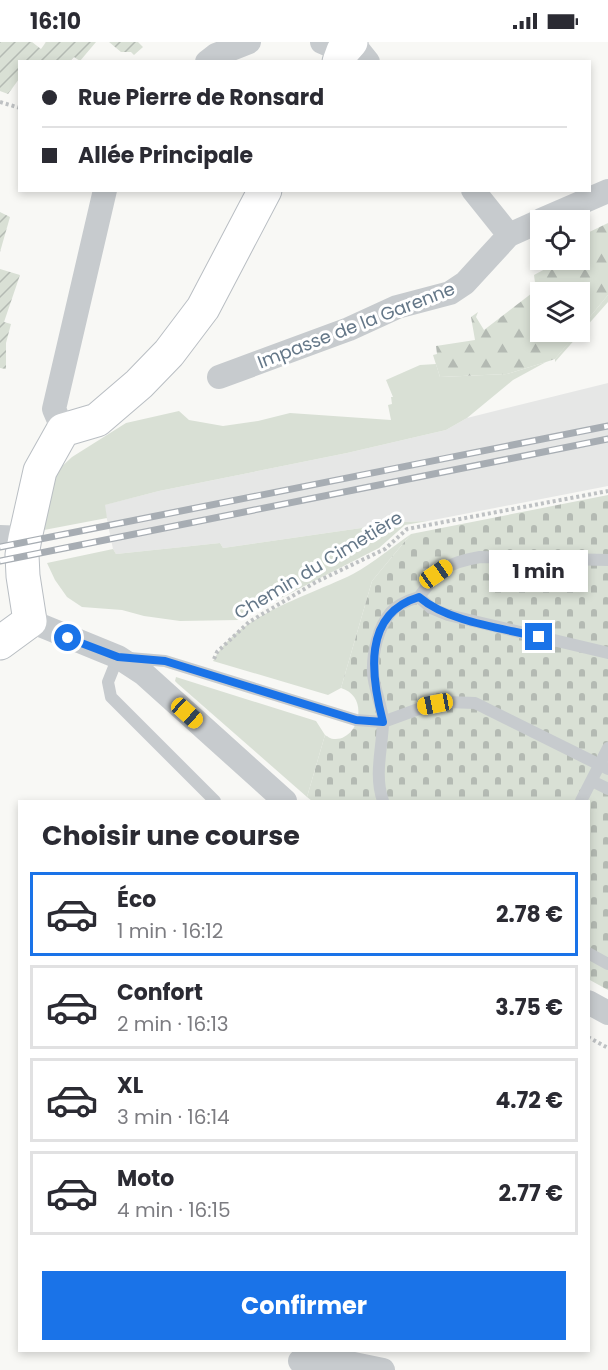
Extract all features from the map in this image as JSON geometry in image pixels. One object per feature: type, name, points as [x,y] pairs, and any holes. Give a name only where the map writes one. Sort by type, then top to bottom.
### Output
[{"type":"street","points":[[213,53],[249,42]]},
{"type":"street","name":"Impasse de la Garenne","points":[[565,210],[608,191]]},
{"type":"street","points":[[63,430],[54,409],[105,192]]},
{"type":"street","points":[[30,621],[22,555],[13,537],[40,471],[63,430],[97,420],[139,384],[169,353],[203,308],[264,192]]},
{"type":"street","points":[[475,192],[508,235]]},
{"type":"street","name":"Impasse de la Garenne","points":[[219,376],[350,329],[398,307],[450,293],[465,283],[508,235],[530,225]]},
{"type":"street","points":[[0,643],[30,621]]},
{"type":"street","points":[[30,621],[118,657],[144,674],[284,800]]},
{"type":"street","points":[[590,1003],[608,1013]]},
{"type":"street","points":[[300,1361],[384,1363]]},
{"type":"lane","points":[[383,800],[378,759],[383,722],[373,672],[380,630],[391,612],[405,602],[419,597],[436,574],[461,560],[480,557],[608,560]]},
{"type":"lane","points":[[419,597],[431,608],[448,615],[608,653]]},
{"type":"lane","points":[[214,800],[111,697],[108,682],[118,657],[165,661],[356,720],[383,722],[424,707],[447,702],[476,703],[604,767]]},
{"type":"lane","points":[[582,800],[592,781],[604,767],[608,748]]},
{"type":"lane","points":[[592,781],[608,789]]},
{"type":"lane","points":[[590,955],[608,964]]},
{"type":"path","points":[[0,102],[18,107]]},
{"type":"path","name":"Chemin du Cimetière","points":[[207,674],[217,652],[249,622],[316,582],[385,549],[407,529],[608,491]]},
{"type":"path","points":[[590,1038],[608,1048]]},
{"type":"shaded area","points":[[608,383],[608,486],[428,521],[403,522],[223,548],[220,543],[116,554],[113,549],[104,505],[159,491],[347,453],[446,430],[467,418]]},
{"type":"green space","points":[[0,42],[32,42],[41,49],[46,42],[96,42],[81,60],[74,57],[71,60],[18,60],[18,80],[8,94],[0,91]]},
{"type":"green space","points":[[109,42],[138,42],[143,47],[134,55],[131,52],[121,52]]},
{"type":"green space","points":[[0,212],[10,217],[0,252]]},
{"type":"green space","points":[[608,223],[608,295],[590,317],[590,282],[535,282],[534,275],[543,270],[590,270],[590,232]]},
{"type":"green space","points":[[0,269],[20,275],[4,322],[11,324],[6,343],[6,369],[0,368]]},
{"type":"green space","points":[[530,295],[530,342],[569,342],[555,359],[507,374],[440,377],[433,355],[437,354],[436,346],[475,340],[471,317],[478,312],[476,317],[484,330]]},
{"type":"green space","points":[[608,295],[608,302],[590,322],[590,317]]},
{"type":"green space","points":[[569,342],[573,342],[555,362]]},
{"type":"green space","points":[[546,362],[513,380],[467,418],[446,430],[347,453],[159,491],[105,505],[107,518],[44,530],[51,487],[59,469],[72,457],[126,423],[179,411],[189,420],[223,426],[290,413],[391,420],[388,405],[392,404],[391,397],[393,397],[386,380],[420,365],[436,364],[440,377],[507,374]]},
{"type":"green space","points":[[608,495],[608,990],[590,980],[590,800],[311,800],[307,797],[325,735],[333,739],[342,738],[355,726],[358,718],[356,700],[341,688],[372,581],[411,534]]},
{"type":"green space","points":[[428,521],[405,525],[379,548],[238,620],[180,621],[122,610],[82,607],[67,597],[47,563],[113,549],[116,554],[220,543],[223,548],[403,522]]},
{"type":"green space","points":[[411,534],[372,581],[341,688],[328,695],[213,661],[224,645],[256,619],[353,574]]},
{"type":"green space","points":[[176,677],[316,721],[325,735],[307,797],[178,684],[175,681]]},
{"type":"railway","points":[[0,547],[608,426]]},
{"type":"railway","points":[[0,561],[608,439]]},
{"type":"route","points":[[68,638],[118,657],[165,661],[356,720],[383,722],[373,672],[375,653],[380,630],[391,612],[405,602],[419,597],[431,608],[448,615],[539,637]]}]
